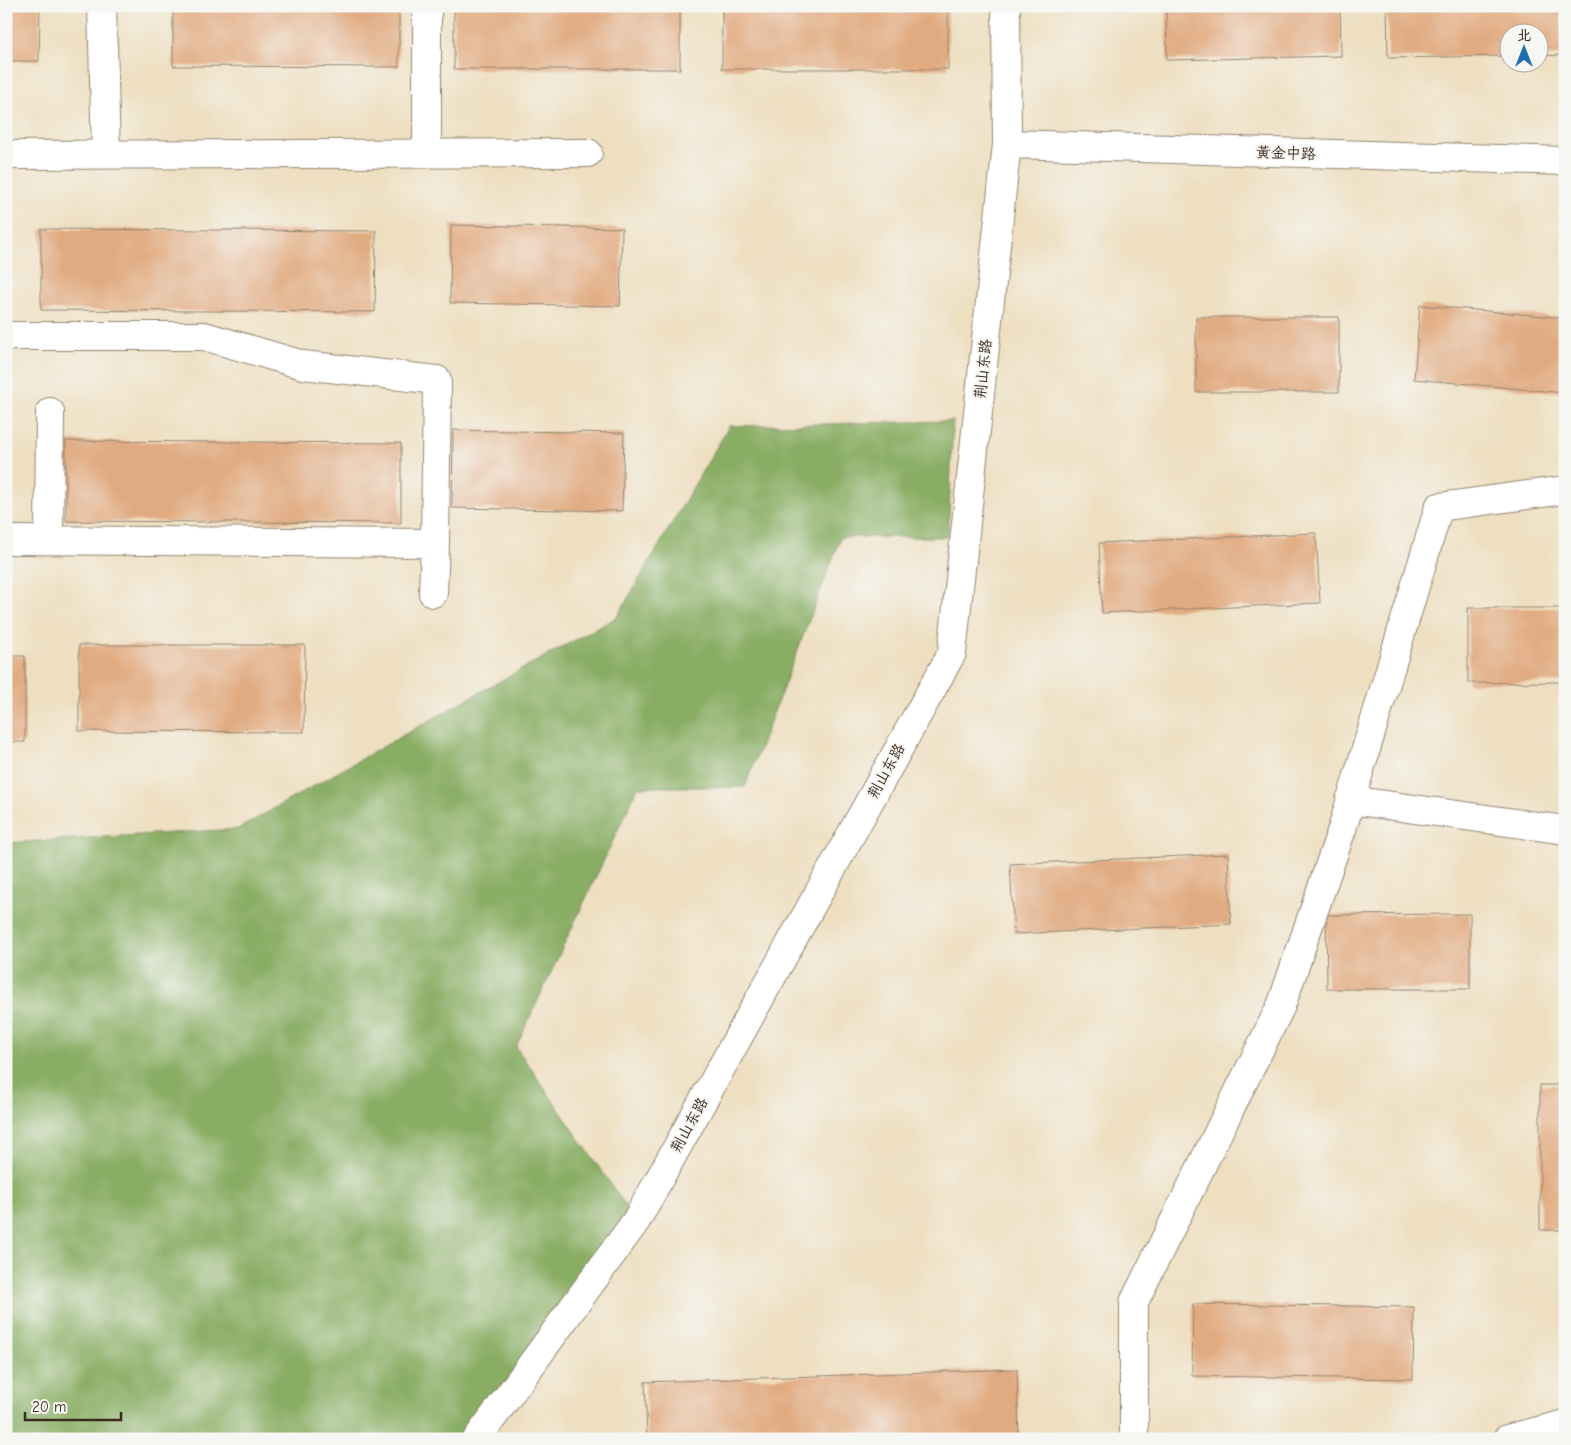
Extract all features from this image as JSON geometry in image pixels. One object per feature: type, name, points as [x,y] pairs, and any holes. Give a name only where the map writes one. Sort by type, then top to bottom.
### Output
[{"type":"street","points":[[102,6],[106,154]]},
{"type":"street","points":[[427,6],[427,153]]},
{"type":"street","name":"荆山东路","points":[[478,1439],[636,1221],[952,653],[1007,144],[1006,6]]},
{"type":"street","name":"黄金中路","points":[[1007,144],[1565,161]]},
{"type":"street","points":[[6,155],[588,152]]},
{"type":"street","points":[[6,336],[204,336],[302,365],[437,380],[433,592]]},
{"type":"street","points":[[49,539],[50,412]]},
{"type":"street","points":[[1134,1439],[1134,1302],[1281,1006],[1350,800],[1439,507],[1565,490]]},
{"type":"street","points":[[6,540],[435,543]]},
{"type":"street","points":[[1350,800],[1565,830]]},
{"type":"street","points":[[1507,1439],[1565,1424]]},
{"type":"green space","points":[[953,421],[948,537],[841,537],[745,787],[638,787],[516,1047],[636,1221],[477,1439],[6,1439],[6,843],[238,829],[617,617],[729,426]]},
{"type":"building","points":[[6,6],[40,6],[39,61],[6,61]]},
{"type":"building","points":[[173,6],[399,6],[399,67],[173,66]]},
{"type":"building","points":[[454,6],[680,6],[680,69],[454,69]]},
{"type":"building","points":[[722,6],[948,6],[948,69],[722,69]]},
{"type":"building","points":[[1166,6],[1340,6],[1341,56],[1167,60]]},
{"type":"building","points":[[1387,6],[1561,6],[1562,55],[1548,56],[1548,22],[1498,22],[1498,56],[1388,58]]},
{"type":"building","points":[[451,225],[622,228],[620,306],[450,303]]},
{"type":"building","points":[[41,229],[376,231],[375,312],[41,310]]},
{"type":"building","points":[[1420,305],[1565,318],[1565,393],[1414,379]]},
{"type":"building","points":[[1196,317],[1339,317],[1339,392],[1196,392]]},
{"type":"building","points":[[453,430],[624,433],[622,511],[452,508]]},
{"type":"building","points":[[66,441],[401,443],[401,523],[66,521]]},
{"type":"building","points":[[1316,533],[1320,603],[1102,613],[1099,543]]},
{"type":"building","points":[[1468,608],[1565,608],[1565,682],[1468,683]]},
{"type":"building","points":[[79,645],[305,645],[304,732],[79,731]]},
{"type":"building","points":[[6,656],[25,656],[25,742],[6,742]]},
{"type":"building","points":[[1228,854],[1231,924],[1014,934],[1010,864]]},
{"type":"building","points":[[1470,914],[1470,989],[1327,989],[1326,915]]},
{"type":"building","points":[[1540,1085],[1565,1085],[1565,1230],[1540,1230]]},
{"type":"building","points":[[1193,1304],[1414,1307],[1413,1379],[1192,1376]]},
{"type":"building","points":[[1017,1369],[1019,1439],[647,1439],[645,1382]]}]
